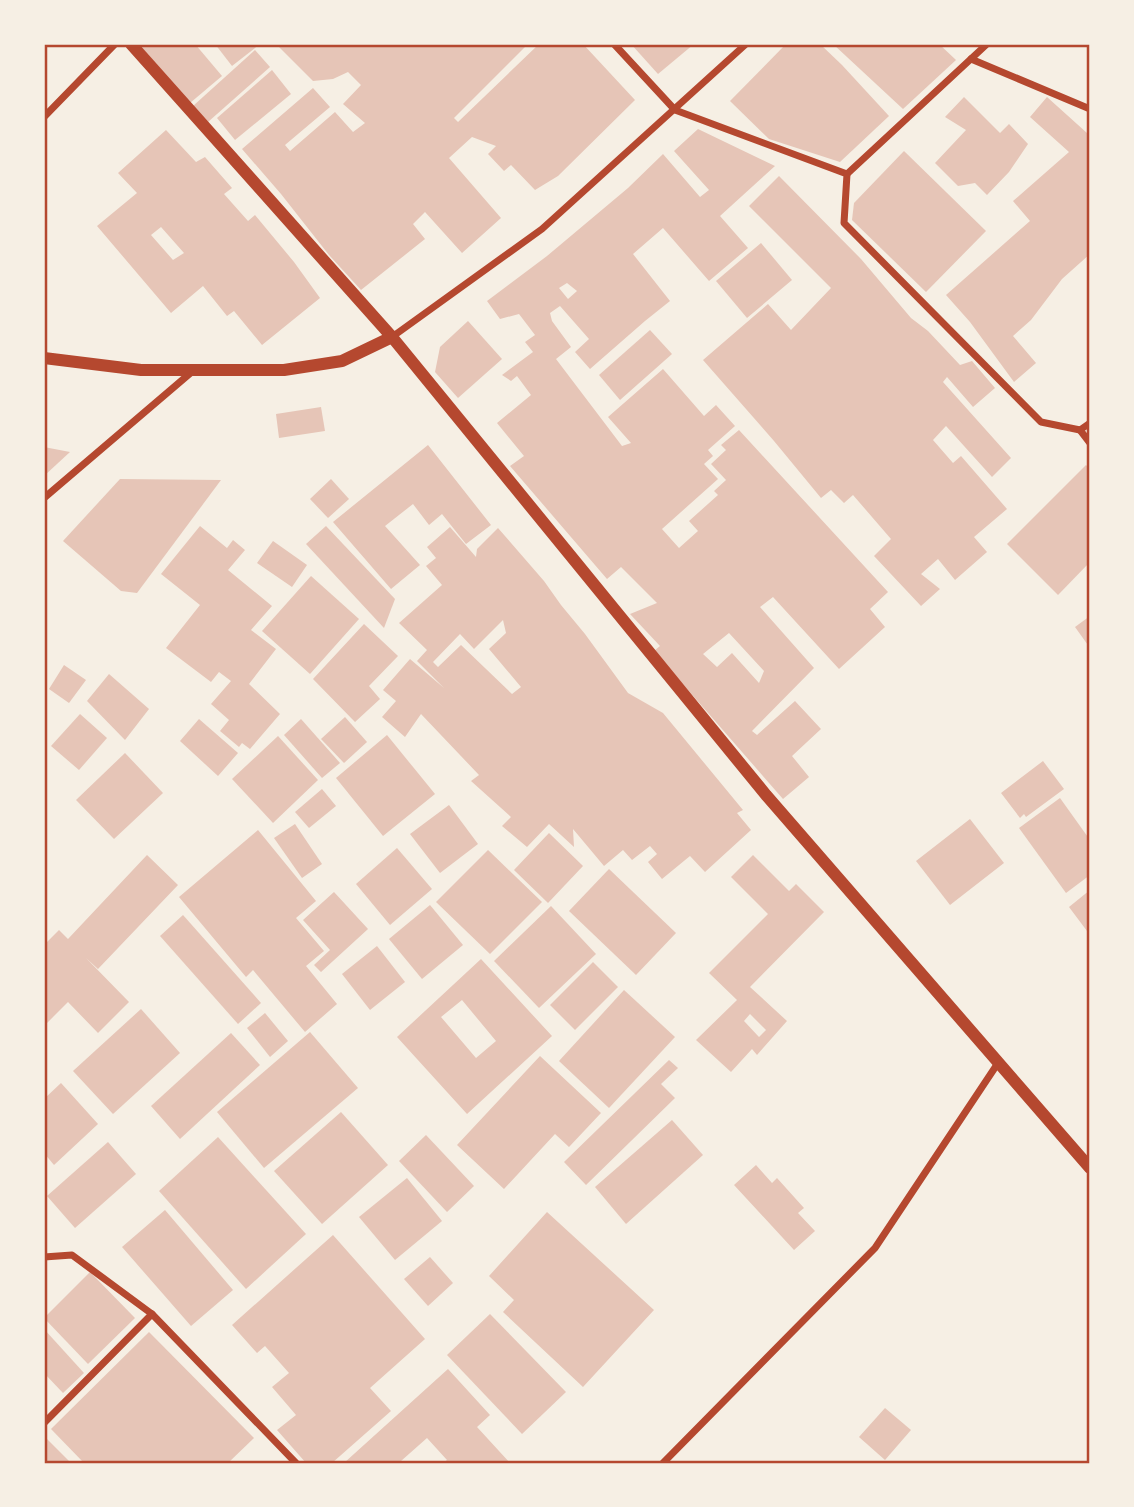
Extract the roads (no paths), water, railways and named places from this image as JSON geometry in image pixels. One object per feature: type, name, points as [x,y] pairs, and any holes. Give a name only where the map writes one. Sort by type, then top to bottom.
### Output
[{"type":"street","points":[[44,117],[115,44]]},
{"type":"street","points":[[131,44],[392,337],[766,796],[1090,1168]]},
{"type":"street","points":[[614,44],[675,110],[847,174]]},
{"type":"street","points":[[44,358],[141,370],[284,370],[342,361],[392,337],[542,229],[746,44]]},
{"type":"street","points":[[987,44],[847,174],[844,223],[1041,422],[1080,430],[1090,443]]},
{"type":"street","points":[[971,59],[1090,109]]},
{"type":"street","points":[[44,498],[195,369]]},
{"type":"street","points":[[1080,430],[1090,424]]},
{"type":"street","points":[[663,1463],[875,1248],[999,1063]]},
{"type":"street","points":[[44,1257],[72,1255],[152,1314],[296,1463]]},
{"type":"street","points":[[44,1423],[152,1314]]}]
